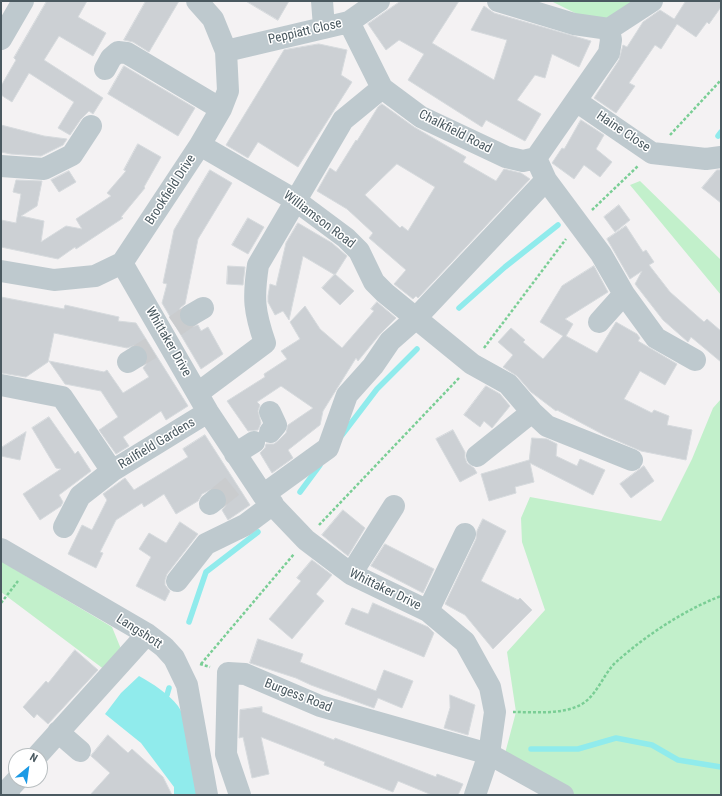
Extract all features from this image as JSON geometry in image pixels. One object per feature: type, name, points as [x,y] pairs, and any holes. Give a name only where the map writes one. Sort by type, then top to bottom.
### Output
[{"type":"street","points":[[1,39],[23,1]]},
{"type":"street","name":"Brookfield Drive","points":[[122,263],[200,145],[221,109],[228,91],[226,51],[213,19],[197,1]]},
{"type":"street","points":[[322,1],[324,27]]},
{"type":"street","name":"Peppiatt Close","points":[[226,51],[349,22],[379,1]]},
{"type":"street","points":[[498,1],[574,24],[609,29],[652,1]]},
{"type":"street","name":"Chalkfield Road","points":[[349,22],[382,88],[421,117],[483,148],[506,157],[523,161],[536,158]]},
{"type":"street","points":[[609,29],[611,40],[609,53],[536,158],[546,180],[601,254],[624,294],[656,338],[695,360]]},
{"type":"street","points":[[105,69],[111,58],[118,52],[127,53],[221,109]]},
{"type":"street","points":[[198,393],[265,343],[256,316],[255,290],[258,265],[343,120],[382,88]]},
{"type":"street","name":"Haine Close","points":[[576,100],[652,153],[706,159],[721,157]]},
{"type":"street","points":[[1,166],[44,169],[72,155],[91,126]]},
{"type":"street","name":"Williamson Road","points":[[200,145],[295,200],[346,238],[359,251],[374,282],[415,319],[472,364],[508,384],[532,412],[547,426],[632,460]]},
{"type":"street","points":[[177,581],[206,544],[245,525],[268,499],[328,448],[347,395],[373,366],[390,341],[415,319],[546,180]]},
{"type":"street","points":[[1,271],[54,280],[95,276],[122,263]]},
{"type":"street","name":"Whittaker Drive","points":[[122,263],[208,412],[235,454],[243,478],[268,499],[306,540],[351,574],[428,611],[465,642],[490,687],[495,712],[489,754],[475,795]]},
{"type":"street","points":[[599,322],[624,294]]},
{"type":"street","name":"Railfield Gardens","points":[[1,385],[62,397],[112,471],[208,412]]},
{"type":"street","points":[[477,456],[532,412]]},
{"type":"street","points":[[235,454],[264,429]]},
{"type":"street","points":[[64,526],[80,496],[112,471]]},
{"type":"street","points":[[351,574],[394,506]]},
{"type":"street","points":[[428,611],[465,534]]},
{"type":"street","name":"Langshott","points":[[1,549],[147,634],[164,647],[174,658],[186,685],[207,795]]},
{"type":"street","points":[[44,748],[147,634]]},
{"type":"street","name":"Burgess Road","points":[[240,795],[226,754],[228,673],[245,674],[320,706],[489,754]]},
{"type":"street","points":[[58,732],[80,751]]},
{"type":"street","points":[[489,754],[563,795]]},
{"type":"path","points":[[201,664],[306,540],[472,364],[578,224],[652,153],[721,80]]},
{"type":"path","points":[[1,603],[31,567]]},
{"type":"path","points":[[495,712],[561,711],[583,703],[601,683],[614,664],[663,625],[686,612],[721,596]]},
{"type":"green space","points":[[551,1],[640,1],[606,22],[587,19]]},
{"type":"green space","points":[[640,181],[721,260],[721,295],[630,185]]},
{"type":"green space","points":[[721,399],[721,795],[563,795],[503,761],[516,712],[507,652],[545,610],[522,542],[521,518],[530,497],[661,521],[692,459],[713,408]]},
{"type":"green space","points":[[1,561],[112,627],[121,649],[105,670],[1,592]]},
{"type":"water","points":[[139,676],[170,697],[183,714],[196,761],[202,795],[174,795],[174,787],[141,743],[105,714],[121,693]]},
{"type":"building","points":[[47,1],[87,1],[78,17],[106,33],[93,56],[59,36],[44,60],[103,98],[93,114],[89,111],[81,119],[70,135],[58,128],[74,102],[29,73],[12,102],[1,95],[1,86],[16,60],[14,58]]},
{"type":"building","points":[[146,1],[179,1],[149,52],[133,42],[124,40]]},
{"type":"building","points":[[246,1],[289,1],[278,20]]},
{"type":"building","points":[[401,1],[459,1],[432,43],[494,80],[507,40],[471,30],[484,6],[494,13],[591,41],[579,67],[552,54],[545,78],[535,75],[517,100],[541,114],[525,141],[486,120],[482,127],[408,80],[424,54],[399,40],[386,50],[368,24]]},
{"type":"building","points":[[686,1],[721,1],[721,7],[709,24],[707,22],[696,37],[677,24],[661,49],[655,45],[629,83],[635,86],[616,113],[594,98],[619,60],[623,45],[627,47],[643,22],[660,10],[674,19]]},
{"type":"building","points":[[319,44],[347,50],[341,75],[352,82],[298,167],[258,142],[248,158],[226,145],[284,50]]},
{"type":"building","points":[[124,66],[195,108],[178,136],[108,94]]},
{"type":"building","points":[[382,104],[414,127],[466,157],[463,162],[496,181],[504,169],[521,173],[530,179],[418,298],[416,296],[413,299],[394,284],[406,270],[369,238],[373,233],[347,209],[317,191],[330,168],[336,172],[378,107]],"holes":[[[397,164],[435,187],[408,231],[402,226],[400,228],[365,195]]]},
{"type":"building","points":[[581,120],[604,135],[596,149],[612,162],[600,177],[584,165],[574,179],[552,163],[562,148],[564,149]]},
{"type":"building","points":[[1,125],[44,136],[67,139],[63,145],[41,156],[1,152]]},
{"type":"building","points":[[138,144],[161,157],[144,187],[145,188],[121,217],[123,218],[58,259],[1,247],[1,220],[16,223],[21,194],[13,192],[16,180],[42,181],[37,206],[21,216],[44,221],[41,242],[66,226],[82,229],[76,219],[111,196],[107,193],[126,171],[124,170]]},
{"type":"building","points":[[210,170],[232,183],[198,239],[185,304],[180,308],[179,315],[180,322],[185,326],[191,327],[198,325],[201,331],[208,327],[223,354],[201,369],[162,303],[167,284],[163,283],[174,230]]},
{"type":"building","points":[[717,170],[721,170],[721,203],[702,188]]},
{"type":"building","points":[[69,171],[76,182],[59,192],[51,180]]},
{"type":"building","points":[[619,205],[630,220],[615,232],[604,217]]},
{"type":"building","points":[[248,218],[264,227],[248,254],[232,245]]},
{"type":"building","points":[[298,223],[332,243],[347,256],[335,275],[303,256],[289,320],[283,311],[275,315],[268,302],[268,296],[270,284],[276,286],[286,243]]},
{"type":"building","points":[[626,226],[643,252],[646,250],[654,262],[649,265],[670,292],[704,322],[707,319],[721,331],[721,362],[691,337],[688,342],[663,320],[635,284],[642,271],[630,279],[607,239]]},
{"type":"building","points":[[228,266],[245,267],[243,285],[227,284]]},
{"type":"building","points":[[594,266],[608,292],[565,319],[573,324],[566,336],[597,353],[616,322],[637,334],[640,338],[638,341],[677,364],[665,385],[640,371],[624,399],[652,413],[654,410],[669,416],[667,425],[692,430],[686,460],[641,451],[604,435],[557,410],[556,411],[531,392],[517,376],[503,367],[513,355],[498,342],[511,328],[525,340],[523,342],[543,359],[563,336],[540,322],[562,286]]},
{"type":"building","points":[[335,274],[354,291],[340,305],[322,288]]},
{"type":"building","points":[[1,297],[64,309],[65,305],[119,317],[118,321],[136,323],[188,406],[166,420],[161,411],[123,437],[129,446],[116,454],[99,430],[118,417],[101,391],[65,384],[49,361],[104,372],[107,370],[123,393],[149,377],[143,368],[147,363],[148,357],[146,350],[142,346],[136,345],[127,348],[54,333],[48,362],[26,377],[1,373]]},
{"type":"building","points":[[377,302],[396,318],[380,334],[358,361],[356,358],[323,411],[320,425],[288,450],[293,458],[272,473],[260,453],[265,448],[266,444],[274,444],[286,433],[288,425],[313,408],[281,386],[257,402],[260,405],[258,411],[261,423],[258,430],[248,431],[227,401],[265,377],[264,374],[287,359],[281,351],[300,339],[290,322],[305,306],[320,329],[342,348],[374,311],[371,309]]},
{"type":"building","points":[[486,386],[500,394],[510,406],[492,428],[484,421],[480,427],[464,415]]},
{"type":"building","points":[[49,417],[75,454],[78,451],[91,471],[59,495],[63,502],[61,506],[40,520],[23,494],[61,469],[56,468],[32,428]]},
{"type":"building","points":[[453,430],[465,452],[467,463],[474,468],[477,473],[460,482],[436,439]]},
{"type":"building","points":[[26,432],[20,460],[1,456],[1,448]]},
{"type":"building","points":[[205,435],[250,505],[228,520],[222,510],[227,504],[225,493],[220,489],[214,488],[202,494],[198,501],[176,514],[164,494],[144,507],[142,503],[116,520],[100,552],[103,553],[96,568],[68,554],[82,525],[92,530],[107,500],[103,494],[125,478],[134,490],[188,457],[183,449]]},
{"type":"building","points":[[532,438],[547,439],[557,444],[556,456],[577,466],[580,459],[605,470],[593,495],[530,463],[534,482],[515,487],[516,493],[489,501],[481,474],[529,460]]},
{"type":"building","points":[[644,466],[654,481],[631,498],[620,484]]},
{"type":"building","points":[[343,510],[365,528],[348,556],[322,535]]},
{"type":"building","points":[[483,519],[506,531],[481,581],[518,600],[520,598],[532,610],[493,649],[465,615],[445,604],[476,539],[477,531]]},
{"type":"building","points":[[180,522],[198,534],[167,574],[165,585],[170,591],[165,601],[136,586],[151,557],[139,549],[149,533],[166,543]]},
{"type":"building","points":[[385,544],[434,569],[423,593],[371,566]]},
{"type":"building","points":[[312,560],[332,575],[316,594],[324,601],[292,639],[269,619],[301,581],[297,578]]},
{"type":"building","points":[[373,603],[428,627],[434,633],[424,657],[345,624],[352,608],[368,614]]},
{"type":"building","points":[[258,639],[303,654],[300,662],[376,691],[384,670],[413,681],[402,708],[378,698],[374,708],[296,678],[250,663]]},
{"type":"building","points":[[75,650],[98,670],[48,724],[37,714],[34,718],[23,707],[46,681],[48,683]]},
{"type":"building","points":[[450,695],[475,705],[468,735],[444,728],[450,708]]},
{"type":"building","points":[[262,707],[262,712],[334,740],[335,738],[436,777],[437,774],[463,784],[458,795],[432,795],[398,781],[393,792],[324,765],[325,762],[261,737],[269,774],[252,778],[243,737],[239,738],[240,710]]},
{"type":"building","points":[[108,735],[128,753],[132,749],[163,777],[172,795],[90,795],[110,773],[91,756]]},
{"type":"waterway","points":[[718,136],[721,132]]},
{"type":"waterway","points":[[459,308],[505,267],[558,225]]},
{"type":"waterway","points":[[342,435],[377,389],[417,349]]},
{"type":"waterway","points":[[300,492],[320,465]]},
{"type":"waterway","points":[[189,622],[206,572],[258,532]]},
{"type":"waterway","points":[[167,695],[169,688]]},
{"type":"waterway","points":[[531,749],[578,749],[616,738],[652,745],[678,760],[721,767]]},
{"type":"tunnel","points":[[175,326],[191,315]]},
{"type":"tunnel","points":[[136,357],[151,348]]},
{"type":"tunnel","points":[[215,500],[236,483]]}]
